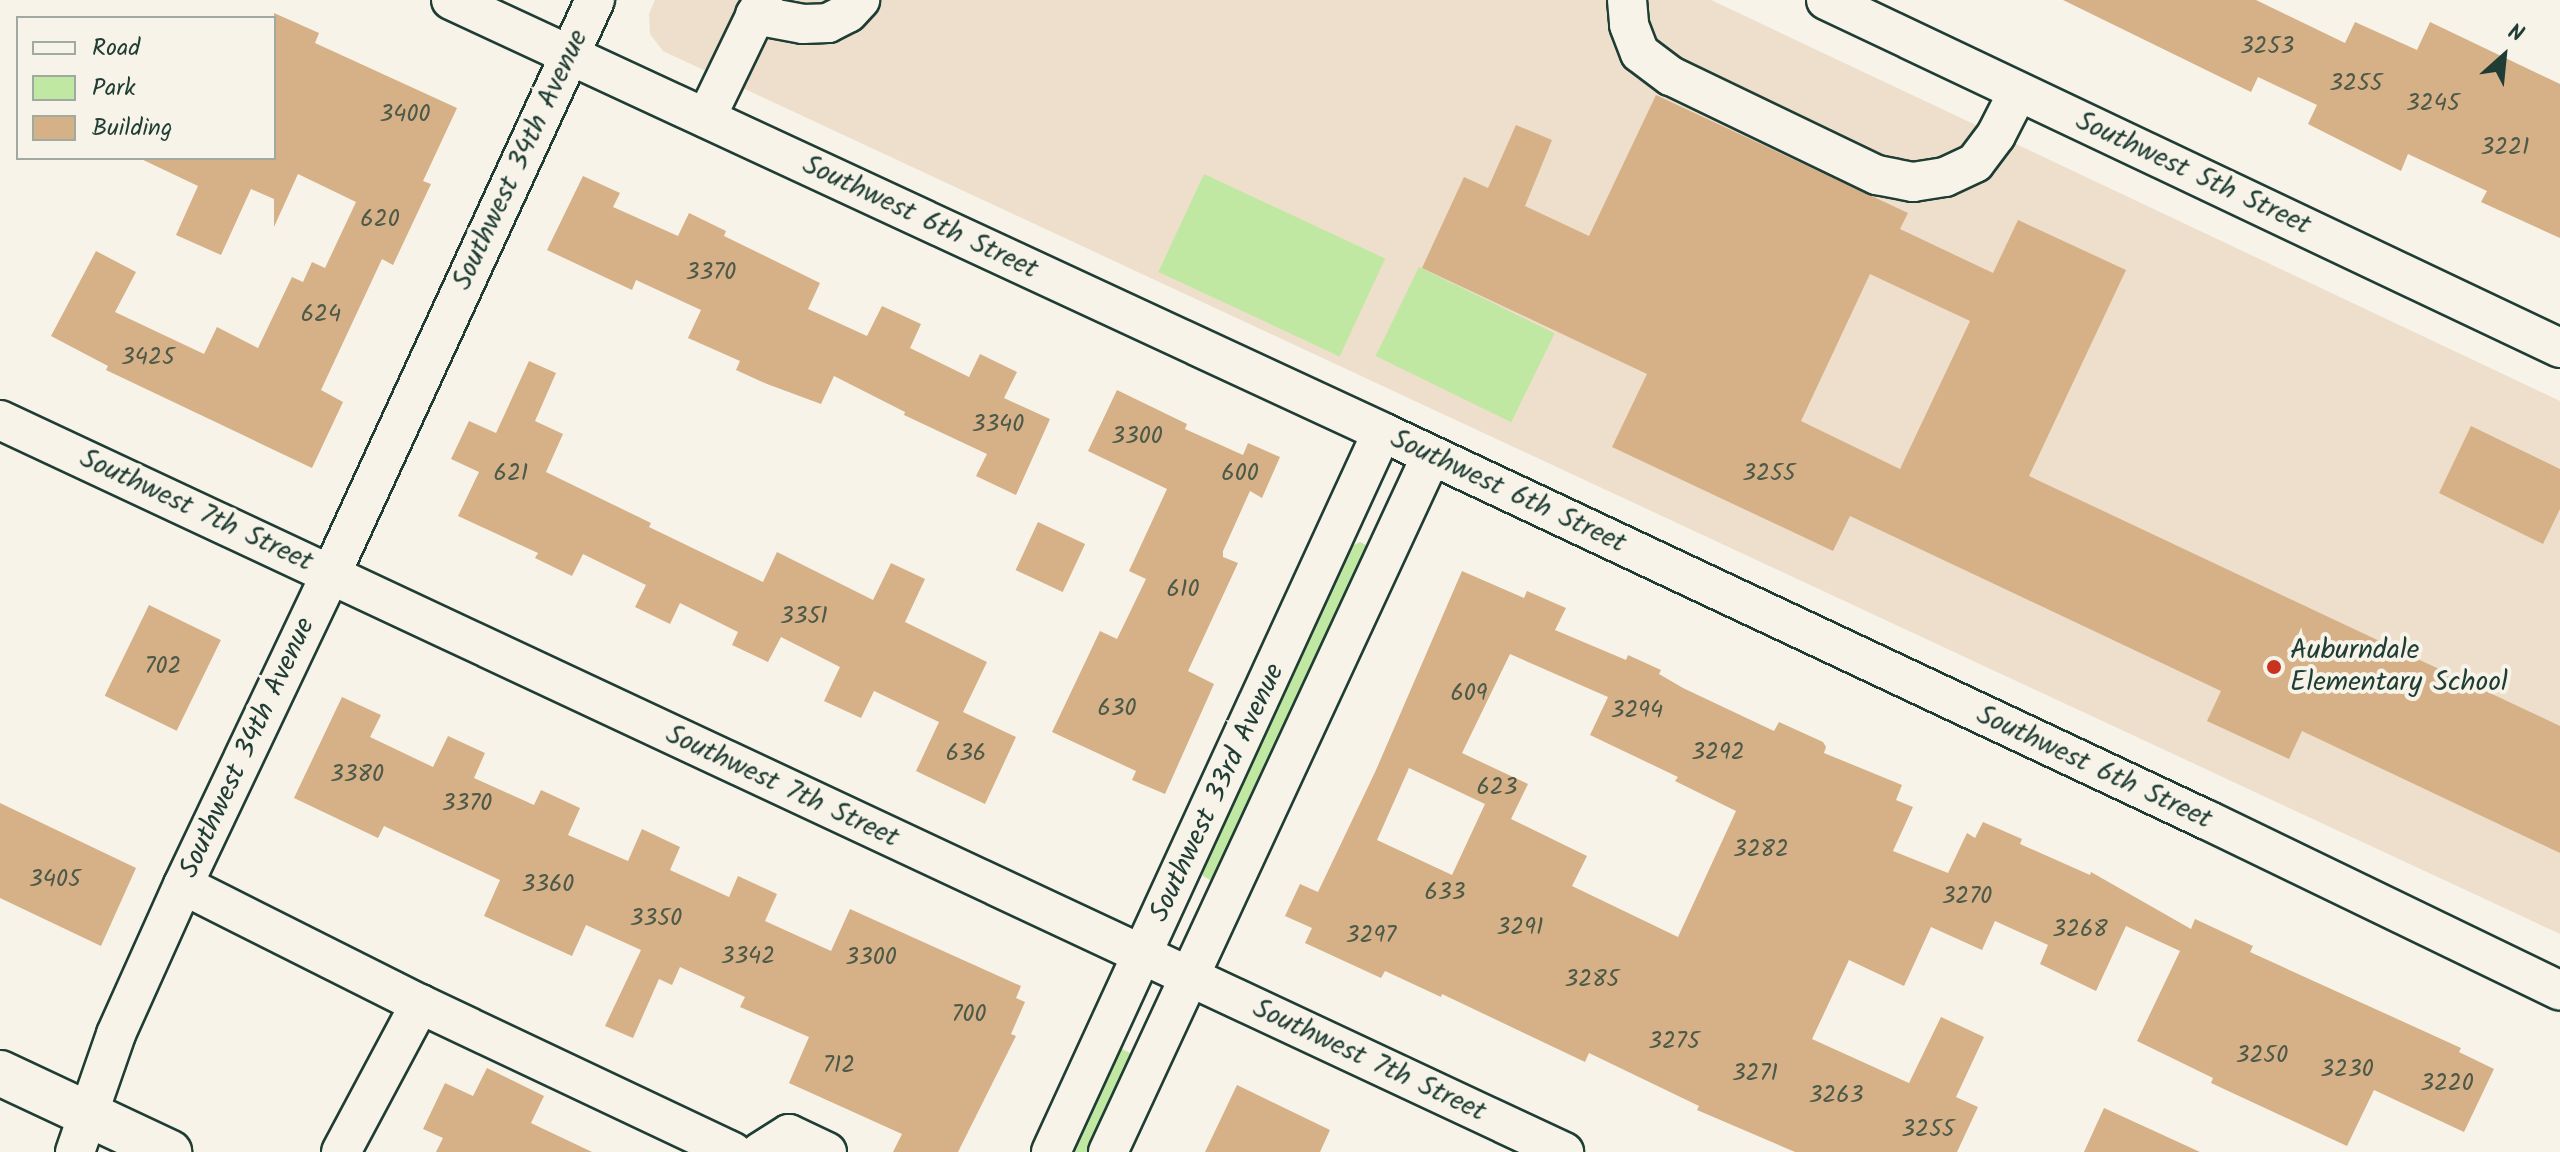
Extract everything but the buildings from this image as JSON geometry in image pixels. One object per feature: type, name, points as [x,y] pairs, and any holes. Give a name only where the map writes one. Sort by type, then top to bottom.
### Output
[{"type":"main road","points":[[0,1073],[81,1133],[169,1152]]},
{"type":"street","name":"Southwest 6th Street","points":[[451,0],[1382,432],[2207,820],[2560,991]]},
{"type":"street","name":"Southwest 34th Avenue","points":[[81,1133],[116,1034],[183,885],[331,574],[595,0]]},
{"type":"street","points":[[706,118],[759,8],[803,24],[828,23],[848,13],[860,0]]},
{"type":"street","points":[[1627,0],[1629,25],[1640,53],[1671,76],[1877,175],[1913,182],[1945,177],[1975,163],[1996,135],[2018,92]]},
{"type":"street","name":"Southwest 5th Street","points":[[1826,0],[2560,348]]},
{"type":"street","name":"Southwest 7th Street","points":[[0,420],[1564,1152]]},
{"type":"street","name":"Southwest 33rd Avenue","points":[[1051,1152],[1382,432]]},
{"type":"street","name":"Southwest 33rd Avenue","points":[[1108,1152],[1431,456]]},
{"type":"street","points":[[183,885],[420,1004],[733,1152]]},
{"type":"street","points":[[341,1152],[420,1004]]},
{"type":"street","points":[[760,1152],[789,1134],[827,1152]]},
{"type":"shaded area","name":"Auburndale Elementary School","points":[[655,0],[1711,0],[2560,401],[2560,934],[663,51],[650,34],[649,14]]},
{"type":"green space","points":[[1204,174],[1385,259],[1340,356],[1158,272]]},
{"type":"green space","points":[[1419,267],[1555,333],[1511,422],[1376,356]]},
{"type":"green space","points":[[1360,542],[1366,545],[1367,553],[1218,875],[1210,880],[1203,876],[1202,867],[1352,546]]},
{"type":"green space","points":[[1122,1049],[1130,1053],[1131,1061],[1088,1152],[1070,1152],[1116,1053]]},
{"type":"place","name":"Auburndale Elementary School","points":[[2274,667]]}]
